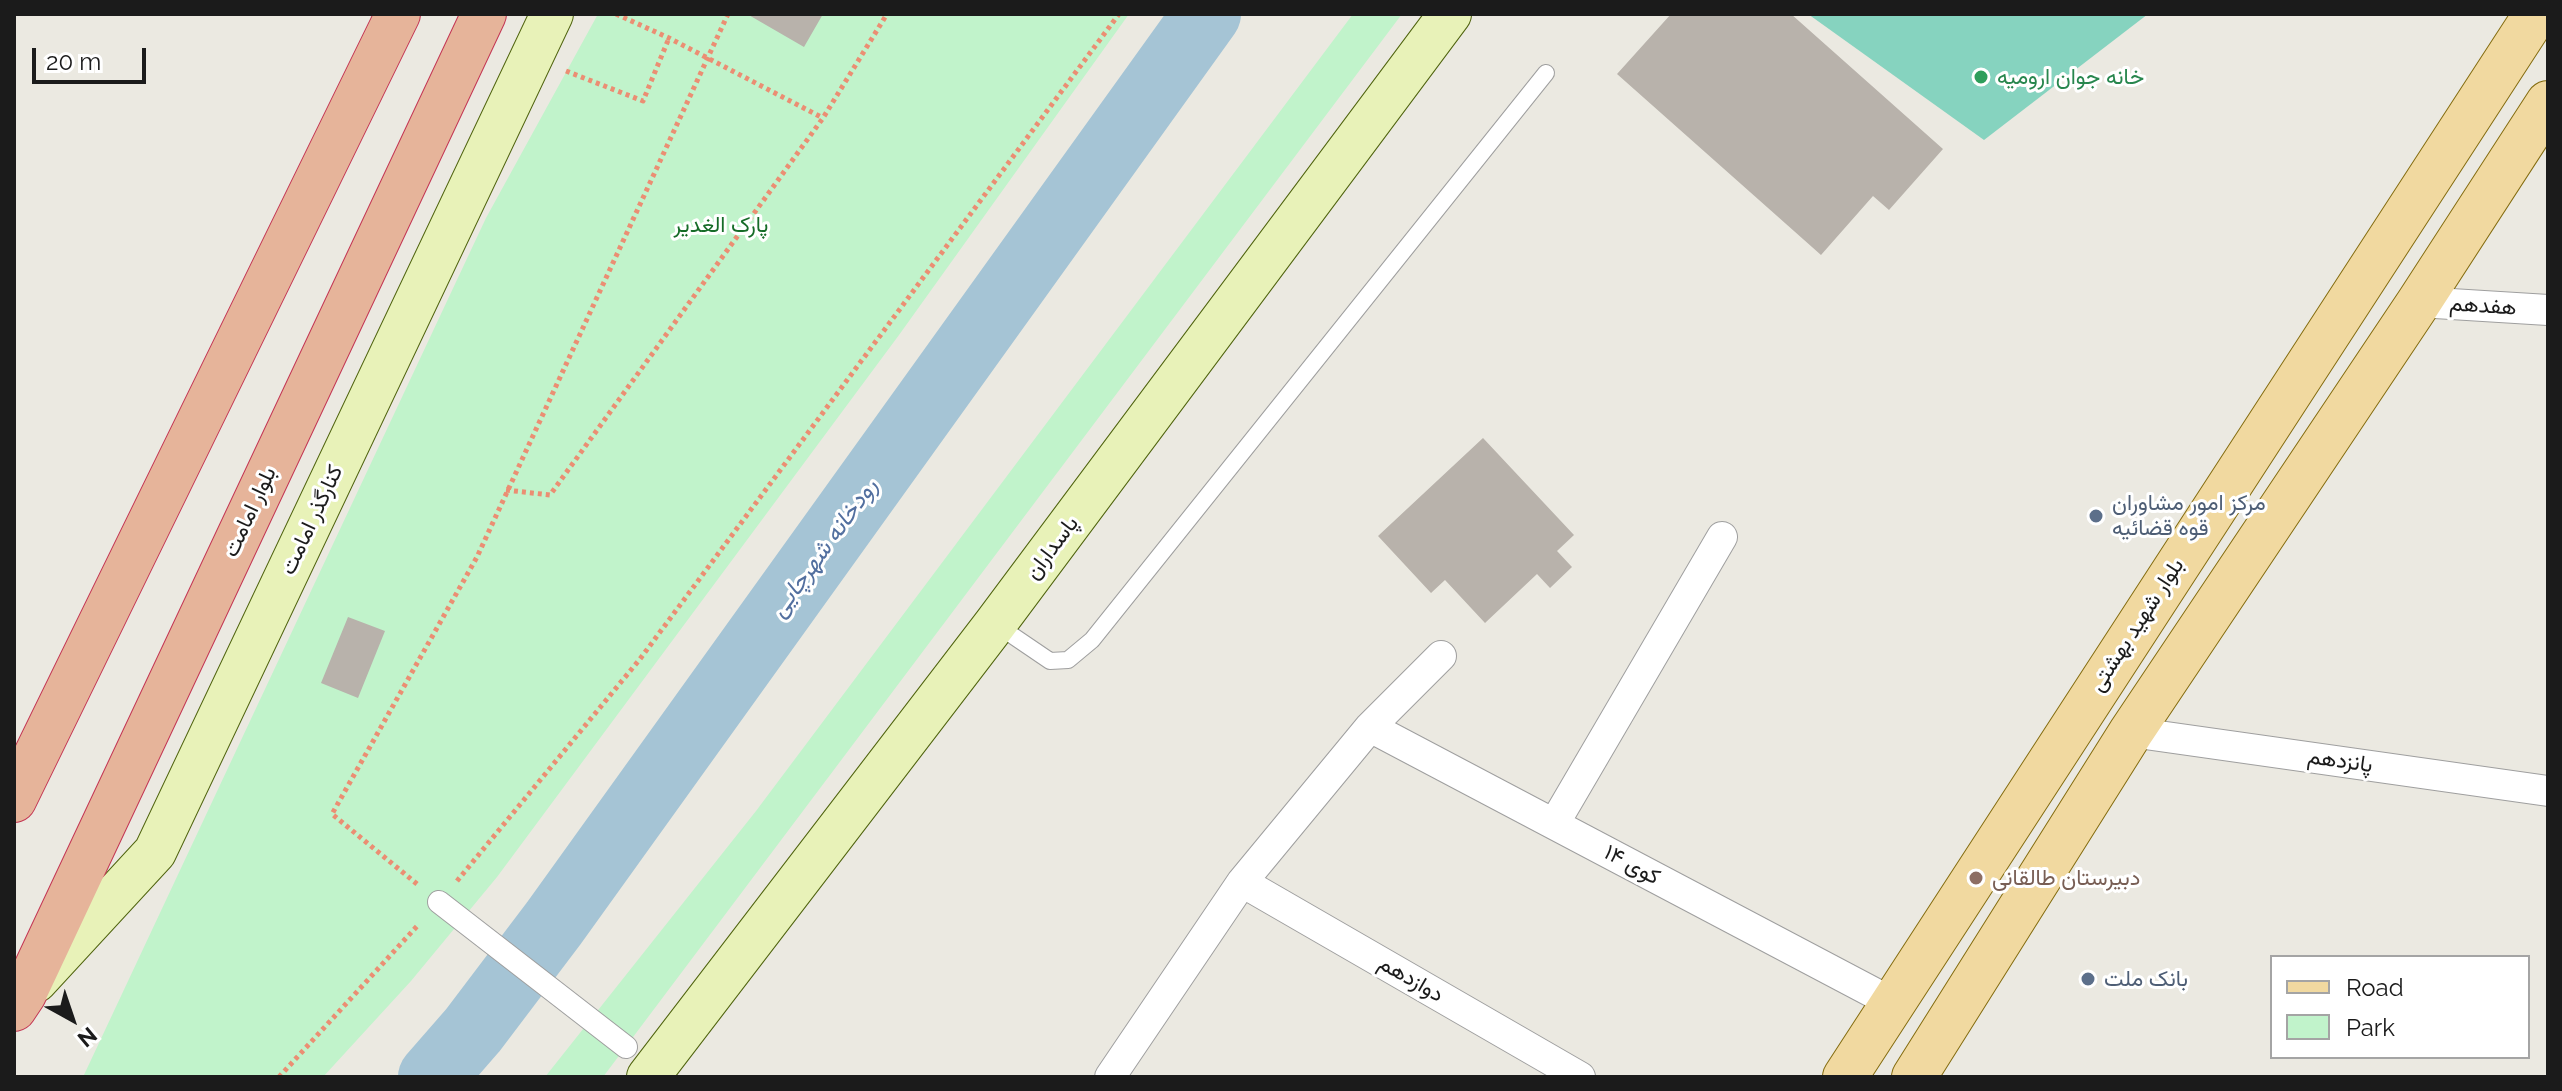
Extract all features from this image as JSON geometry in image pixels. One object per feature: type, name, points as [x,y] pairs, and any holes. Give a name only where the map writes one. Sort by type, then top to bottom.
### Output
[{"type":"highway","points":[[14,800],[397,14]]},
{"type":"highway","name":"بلوار امامت","points":[[19,1001],[484,14]]},
{"type":"main road","name":"کنارگذر امامت","points":[[19,1001],[155,852],[552,14]]},
{"type":"main road","name":"پاسداران","points":[[637,1062],[995,624],[1450,14]]},
{"type":"main road","name":"بلوار شهید بهشتی","points":[[1845,1077],[2536,14]]},
{"type":"main road","points":[[1914,1077],[2131,732],[2419,302],[2548,103]]},
{"type":"main road","points":[[2028,794],[2076,817]]},
{"type":"street","name":"هفدهم","points":[[2419,302],[2548,310]]},
{"type":"street","points":[[1554,824],[1722,537]]},
{"type":"street","points":[[1110,1077],[1242,882],[1370,727],[1441,656]]},
{"type":"street","name":"کوی ۱۴","points":[[1370,727],[1893,1003]]},
{"type":"street","name":"پانزدهم","points":[[2131,732],[2548,791]]},
{"type":"street","name":"دوازدهم","points":[[1242,882],[1580,1077]]},
{"type":"street","points":[[439,902],[637,1062]]},
{"type":"lane","points":[[995,624],[1050,661],[1068,660],[1092,640],[1546,73]]},
{"type":"path","points":[[616,14],[823,118]]},
{"type":"path","points":[[439,902],[332,814],[477,557],[728,14]]},
{"type":"path","points":[[506,490],[550,495],[823,118],[887,14]]},
{"type":"path","points":[[279,1077],[439,902],[640,659],[1119,14]]},
{"type":"path","points":[[530,57],[643,101],[669,38]]},
{"type":"green space","name":"پارک الغدیر","points":[[598,14],[1129,14],[899,335],[497,877],[411,981],[323,1077],[83,1077],[486,218]]},
{"type":"green space","points":[[1353,14],[1402,14],[603,1077],[545,1077],[756,811]]},
{"type":"green space","name":"خانه جوان ارومیه","points":[[1808,14],[2148,14],[1984,140]]},
{"type":"building","points":[[747,14],[823,14],[804,47]]},
{"type":"building","points":[[1671,14],[1791,14],[1943,149],[1889,210],[1873,196],[1821,255],[1617,74]]},
{"type":"building","points":[[1483,438],[1574,535],[1557,551],[1572,567],[1550,588],[1537,574],[1485,623],[1445,580],[1431,593],[1378,536]]},
{"type":"building","points":[[348,617],[385,631],[358,698],[321,683]]},
{"type":"waterway","name":"رودخانه شهرچایی","points":[[432,1077],[473,1030],[554,923],[1207,14]]},
{"type":"place","name":"خانه جوان ارومیه","points":[[1981,77]]},
{"type":"place","name":"مرکز امور مشاوران قوه قضائیه","points":[[2096,516]]},
{"type":"place","name":"دبیرستان طالقانی","points":[[1976,878]]},
{"type":"place","name":"بانک ملت","points":[[2088,979]]}]
